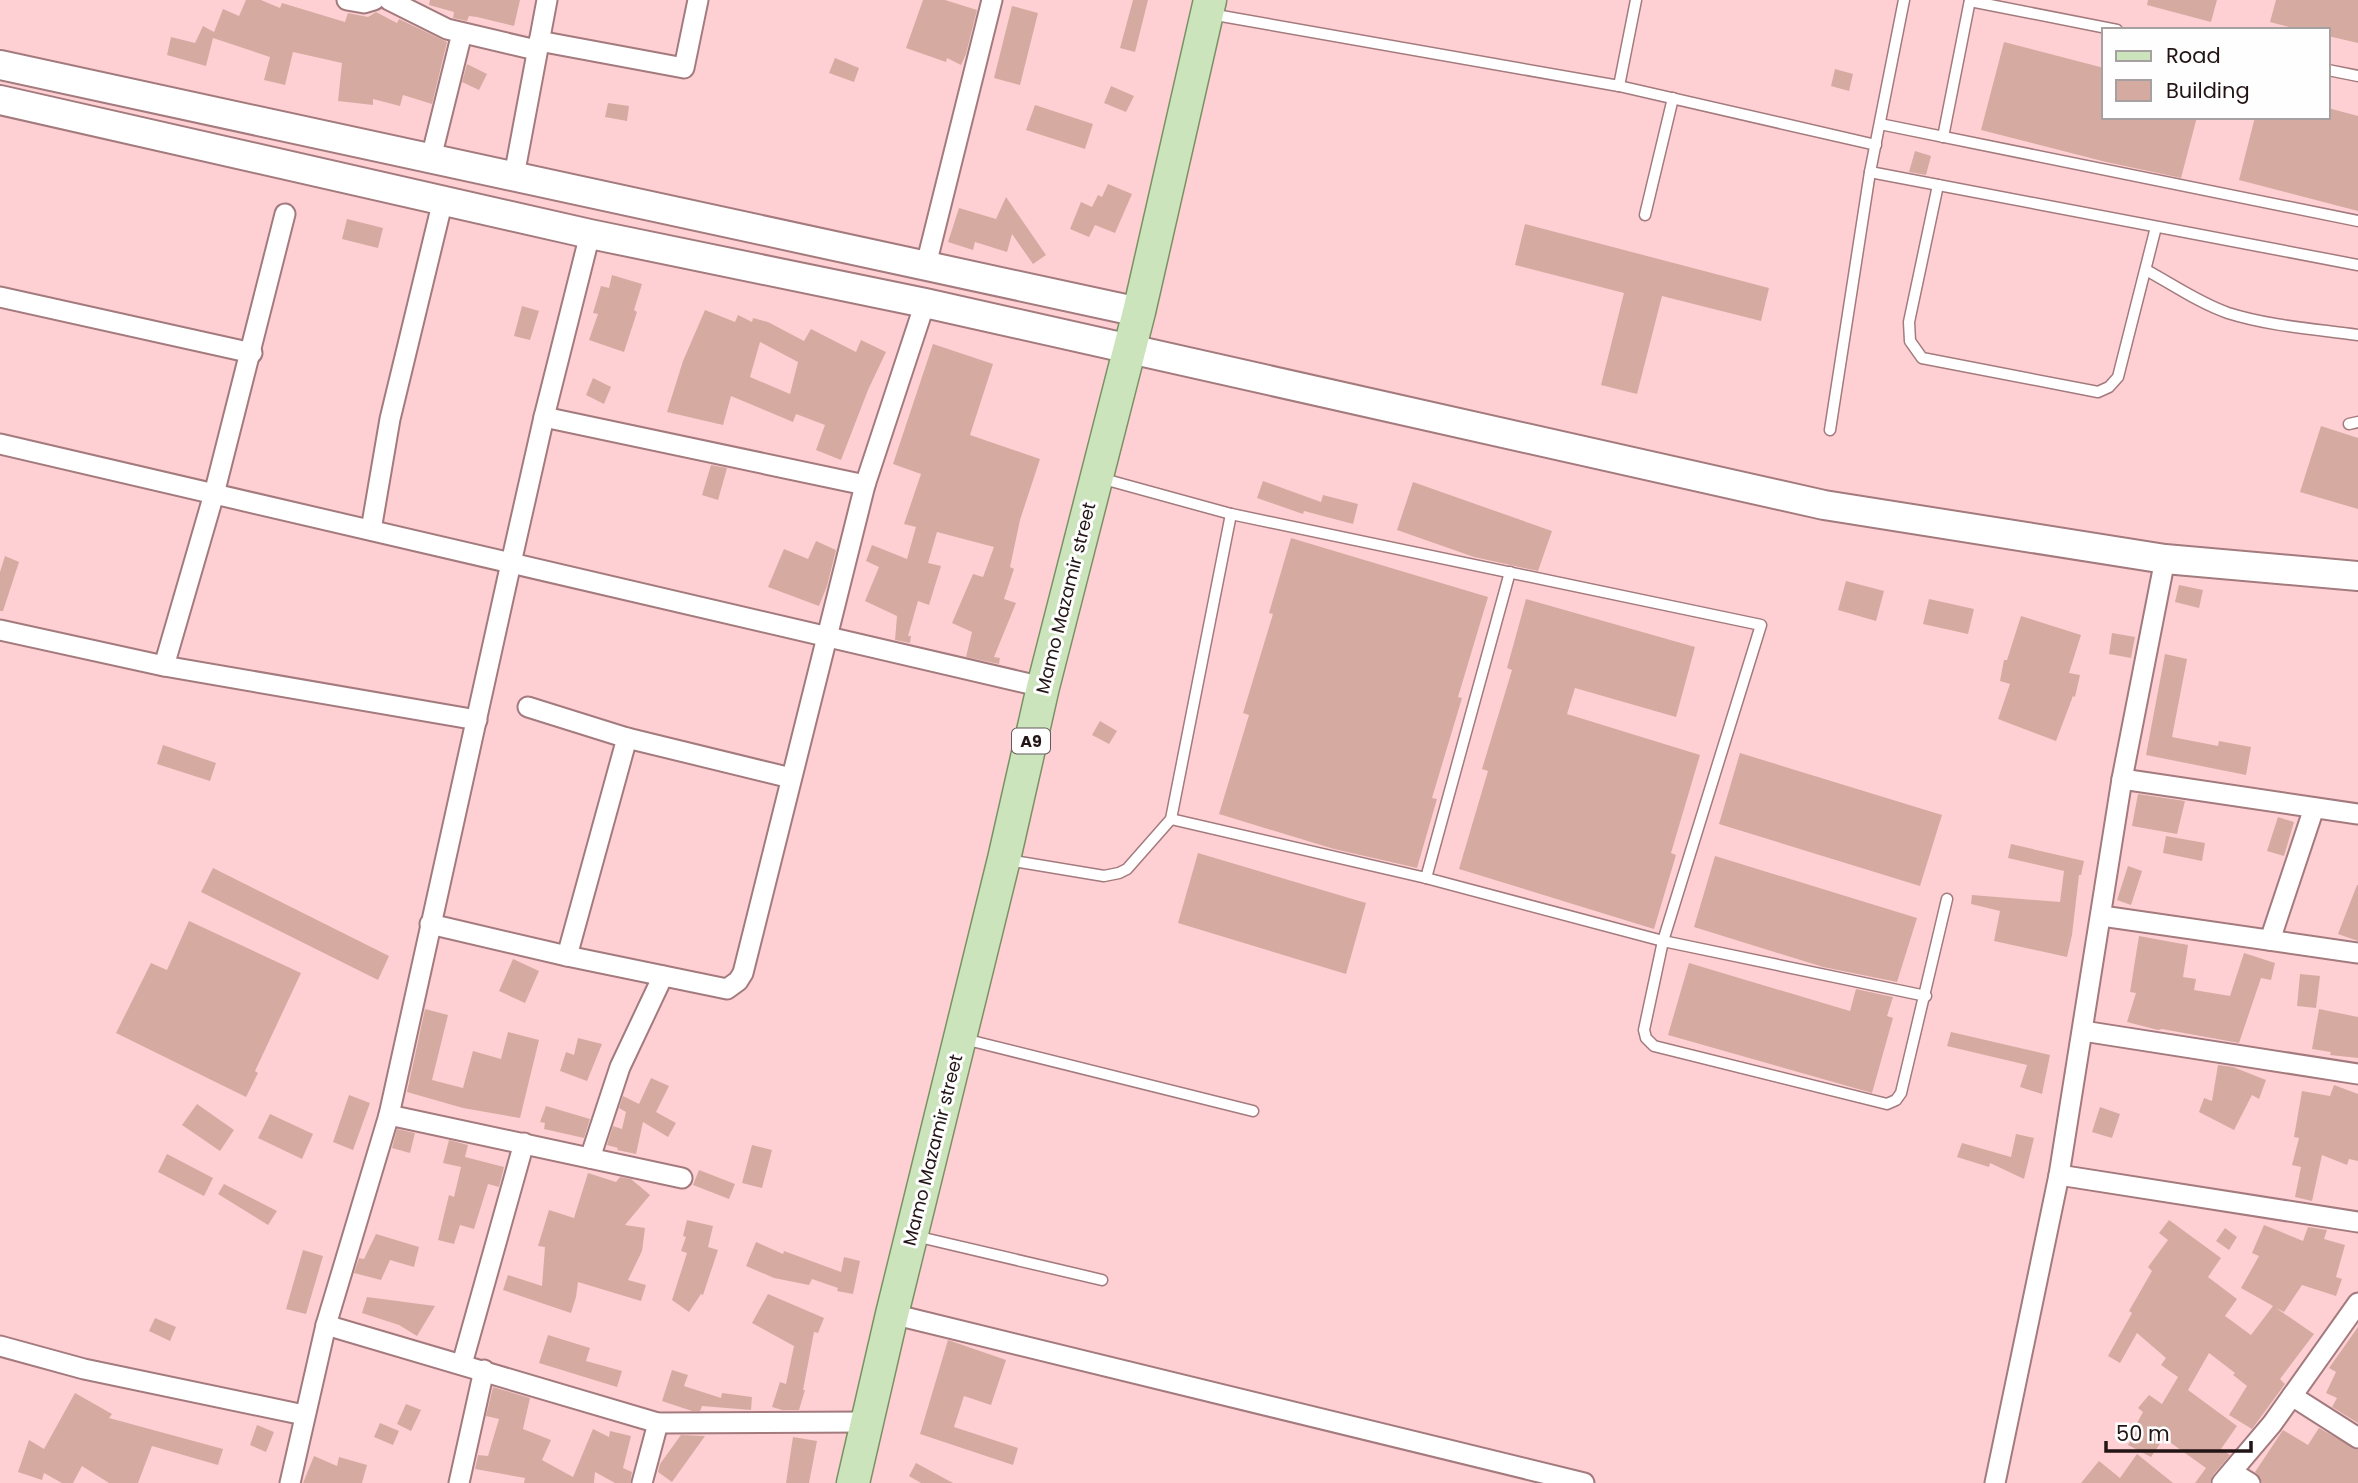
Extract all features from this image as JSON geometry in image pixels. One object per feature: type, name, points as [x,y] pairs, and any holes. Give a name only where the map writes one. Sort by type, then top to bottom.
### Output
[{"type":"main road","name":"Mamo Mazamir street","points":[[853,1483],[1043,687],[1139,312],[1208,6]]},
{"type":"main road","points":[[0,65],[1139,312]]},
{"type":"main road","points":[[0,100],[590,234],[925,303],[1129,351],[1824,505],[2165,559],[2358,576]]},
{"type":"street","points":[[347,0],[364,3],[374,0]]},
{"type":"street","points":[[388,0],[447,29],[461,33],[684,68],[698,0]]},
{"type":"street","points":[[514,176],[547,0]]},
{"type":"street","points":[[926,265],[992,0]]},
{"type":"street","points":[[431,158],[461,33]]},
{"type":"street","points":[[371,530],[390,419],[443,200]]},
{"type":"street","points":[[164,666],[214,494],[285,214]]},
{"type":"street","points":[[290,1483],[326,1325],[389,1115],[544,416],[590,234]]},
{"type":"street","points":[[0,298],[251,353]]},
{"type":"street","points":[[430,924],[727,989],[738,981],[743,972],[865,485],[925,303]]},
{"type":"street","points":[[544,416],[865,485]]},
{"type":"street","points":[[0,444],[1043,687]]},
{"type":"street","points":[[1995,1483],[2059,1175],[2123,779],[2165,559]]},
{"type":"street","points":[[0,630],[164,666],[477,720]]},
{"type":"street","points":[[528,707],[627,738],[791,778]]},
{"type":"street","points":[[567,956],[627,738]]},
{"type":"street","points":[[2123,779],[2358,814]]},
{"type":"street","points":[[2270,940],[2314,808]]},
{"type":"street","points":[[2102,916],[2358,953]]},
{"type":"street","points":[[590,1158],[620,1067],[663,976]]},
{"type":"street","points":[[2083,1031],[2358,1073]]},
{"type":"street","points":[[389,1115],[682,1178]]},
{"type":"street","points":[[462,1364],[524,1143]]},
{"type":"street","points":[[2059,1175],[2358,1222]]},
{"type":"street","points":[[2250,1483],[2227,1477],[2292,1396],[2358,1303]]},
{"type":"street","points":[[892,1314],[1520,1476],[1584,1483]]},
{"type":"street","points":[[326,1325],[658,1423],[868,1422]]},
{"type":"street","points":[[0,1346],[84,1370],[304,1415]]},
{"type":"street","points":[[458,1483],[484,1370]]},
{"type":"street","points":[[2292,1396],[2358,1438]]},
{"type":"street","points":[[642,1483],[658,1423]]},
{"type":"lane","points":[[1619,86],[1636,0]]},
{"type":"lane","points":[[1830,430],[1870,172],[1904,0]]},
{"type":"lane","points":[[1943,137],[1970,1],[2107,28]]},
{"type":"lane","points":[[1208,6],[1619,86],[1876,145]]},
{"type":"lane","points":[[2330,70],[2358,76]]},
{"type":"lane","points":[[1645,215],[1673,98]]},
{"type":"lane","points":[[1880,124],[2358,221]]},
{"type":"lane","points":[[1870,172],[2358,265]]},
{"type":"lane","points":[[1938,185],[1909,322],[1910,341],[1922,358],[2098,392],[2109,387],[2118,377],[2156,227]]},
{"type":"lane","points":[[2146,270],[2227,312],[2248,318],[2358,335]]},
{"type":"lane","points":[[1096,477],[1231,514],[1761,625],[1663,941],[1644,1030],[1646,1038],[1654,1046],[1887,1104],[1896,1100],[1901,1093],[1926,996],[1947,899]]},
{"type":"lane","points":[[1004,859],[1104,876],[1119,873],[1137,860],[1171,819],[1231,514]]},
{"type":"lane","points":[[1426,878],[1510,572]]},
{"type":"lane","points":[[1171,819],[1426,878],[1663,941],[1926,996]]},
{"type":"lane","points":[[960,1038],[1253,1111]]},
{"type":"lane","points":[[912,1235],[1102,1280]]},
{"type":"building","points":[[246,0],[261,0],[280,8],[282,3],[345,22],[348,13],[368,17],[376,12],[397,23],[399,19],[447,42],[432,104],[403,95],[400,106],[373,99],[373,105],[338,101],[342,63],[293,52],[285,85],[264,80],[270,57],[213,38],[206,66],[167,55],[171,37],[195,43],[203,26],[214,32],[223,9],[239,16]]},
{"type":"building","points":[[430,0],[520,0],[514,26],[477,17],[469,16],[467,21],[453,18],[454,12],[429,5]]},
{"type":"building","points":[[923,0],[945,0],[977,10],[961,65],[947,58],[946,62],[906,48]]},
{"type":"building","points":[[1133,0],[1148,0],[1135,52],[1120,48]]},
{"type":"building","points":[[2148,0],[2217,0],[2211,22],[2147,5]]},
{"type":"building","points":[[2276,0],[2358,0],[2358,43],[2330,36],[2330,28],[2293,28],[2270,22]]},
{"type":"building","points":[[1012,6],[1038,13],[1020,85],[994,78]]},
{"type":"building","points":[[2004,42],[2102,67],[2102,119],[2196,119],[2181,178],[1981,130]]},
{"type":"building","points":[[835,58],[859,68],[854,82],[829,73]]},
{"type":"building","points":[[467,64],[487,74],[479,90],[462,82]]},
{"type":"building","points":[[1835,69],[1853,74],[1849,91],[1831,86]]},
{"type":"building","points":[[1111,86],[1134,96],[1126,112],[1104,103]]},
{"type":"building","points":[[608,103],[629,106],[627,121],[605,117]]},
{"type":"building","points":[[1035,105],[1093,124],[1085,149],[1026,130]]},
{"type":"building","points":[[2330,109],[2358,116],[2358,211],[2239,180],[2254,119],[2330,119]]},
{"type":"building","points":[[1915,151],[1931,156],[1926,175],[1909,172]]},
{"type":"building","points":[[1108,184],[1132,194],[1115,233],[1095,225],[1089,237],[1070,229],[1081,202],[1092,207],[1098,195],[1102,197]]},
{"type":"building","points":[[1006,197],[1046,255],[1033,264],[1012,234],[1007,252],[975,242],[973,250],[948,242],[959,208],[996,219]]},
{"type":"building","points":[[347,219],[383,228],[378,248],[342,239]]},
{"type":"building","points":[[1525,224],[1769,288],[1761,321],[1662,296],[1637,394],[1601,385],[1624,293],[1515,265]]},
{"type":"building","points":[[612,275],[642,284],[634,310],[637,312],[624,352],[589,340],[598,314],[593,313],[601,286],[609,288]]},
{"type":"building","points":[[522,306],[539,311],[530,340],[514,336]]},
{"type":"building","points":[[705,310],[735,322],[738,315],[752,322],[753,318],[768,322],[804,341],[811,329],[856,352],[861,340],[886,352],[841,460],[816,450],[825,425],[796,414],[793,422],[731,396],[723,425],[667,412],[683,361]],"holes":[[[760,342],[798,362],[790,394],[750,377]]]},
{"type":"building","points":[[933,344],[993,364],[970,435],[1040,459],[1020,520],[1010,567],[1014,569],[1004,599],[1016,603],[994,657],[1000,658],[999,664],[966,657],[972,632],[952,623],[973,574],[983,577],[994,547],[937,532],[928,563],[941,566],[929,605],[918,601],[908,636],[911,636],[910,643],[895,640],[897,616],[865,601],[879,567],[866,561],[872,545],[907,559],[916,527],[904,524],[921,474],[893,464]]},
{"type":"building","points":[[593,378],[611,387],[604,404],[586,395]]},
{"type":"building","points":[[2321,426],[2358,438],[2358,509],[2300,492]]},
{"type":"building","points":[[711,465],[727,468],[718,500],[702,495]]},
{"type":"building","points":[[1263,481],[1321,502],[1323,495],[1358,504],[1353,524],[1304,511],[1303,514],[1257,498]]},
{"type":"building","points":[[1413,482],[1552,531],[1538,571],[1474,557],[1397,530]]},
{"type":"building","points":[[1291,538],[1488,597],[1458,697],[1462,698],[1432,798],[1437,799],[1417,868],[1334,849],[1219,814],[1249,715],[1243,713],[1273,614],[1269,613]]},
{"type":"building","points":[[816,541],[836,550],[819,606],[768,587],[784,549],[808,559]]},
{"type":"building","points":[[5,556],[19,562],[3,611],[0,611],[0,572]]},
{"type":"building","points":[[1846,581],[1884,591],[1876,621],[1838,610]]},
{"type":"building","points":[[2179,585],[2203,590],[2199,608],[2175,602]]},
{"type":"building","points":[[1526,599],[1695,647],[1676,717],[1575,688],[1567,714],[1700,755],[1671,853],[1676,855],[1654,929],[1459,869],[1488,771],[1482,769],[1512,670],[1507,668]]},
{"type":"building","points":[[1929,599],[1974,609],[1968,634],[1923,624]]},
{"type":"building","points":[[2021,616],[2081,635],[2069,673],[2080,675],[2075,697],[2073,696],[2056,741],[1998,719],[2010,684],[2000,681],[2004,660],[2007,660]]},
{"type":"building","points":[[2112,633],[2135,637],[2131,658],[2109,654]]},
{"type":"building","points":[[2165,654],[2187,659],[2172,737],[2218,746],[2219,741],[2251,747],[2246,775],[2146,755]]},
{"type":"building","points":[[1100,721],[1117,731],[1109,744],[1092,735]]},
{"type":"building","points":[[163,745],[216,763],[210,781],[157,764]]},
{"type":"building","points":[[1740,753],[1942,815],[1920,886],[1719,824]]},
{"type":"building","points":[[2138,794],[2185,801],[2177,834],[2132,826]]},
{"type":"building","points":[[2278,817],[2294,822],[2284,856],[2267,851]]},
{"type":"building","points":[[2166,836],[2205,843],[2202,861],[2163,853]]},
{"type":"building","points":[[2011,844],[2084,861],[2079,875],[2067,957],[1994,941],[2000,911],[1971,904],[1972,895],[2060,902],[2064,871],[2008,858]]},
{"type":"building","points":[[1198,853],[1366,903],[1346,974],[1178,923]]},
{"type":"building","points":[[1715,856],[1917,918],[1897,982],[1823,967],[1694,927]]},
{"type":"building","points":[[2128,866],[2142,871],[2131,905],[2117,900]]},
{"type":"building","points":[[213,868],[389,956],[378,980],[201,892]]},
{"type":"building","points":[[2358,885],[2358,941],[2338,934]]},
{"type":"building","points":[[189,921],[301,973],[255,1071],[258,1073],[246,1097],[116,1033],[151,963],[167,970]]},
{"type":"building","points":[[2139,936],[2188,945],[2183,977],[2196,979],[2194,990],[2230,996],[2244,953],[2275,963],[2271,980],[2261,978],[2239,1043],[2158,1030],[2127,1022],[2136,993],[2130,992]]},
{"type":"building","points":[[513,959],[539,971],[525,1003],[499,991]]},
{"type":"building","points":[[1689,963],[1850,1011],[1856,989],[1893,997],[1887,1016],[1893,1018],[1872,1093],[1668,1035]]},
{"type":"building","points":[[2300,974],[2320,976],[2316,1008],[2297,1006]]},
{"type":"building","points":[[425,1009],[448,1015],[432,1080],[463,1088],[473,1051],[501,1059],[508,1032],[539,1040],[520,1118],[463,1108],[407,1092]]},
{"type":"building","points":[[2319,1009],[2358,1017],[2358,1058],[2330,1055],[2331,1052],[2312,1049]]},
{"type":"building","points":[[1951,1032],[2050,1055],[2042,1094],[2020,1087],[2027,1065],[1947,1046]]},
{"type":"building","points":[[578,1038],[602,1044],[587,1081],[560,1071],[566,1052],[574,1055]]},
{"type":"building","points":[[2218,1065],[2233,1067],[2266,1080],[2259,1099],[2252,1095],[2234,1130],[2199,1112],[2204,1098],[2212,1101]]},
{"type":"building","points":[[651,1078],[669,1086],[656,1112],[676,1123],[668,1137],[643,1122],[636,1154],[607,1145],[613,1126],[622,1129],[626,1112],[619,1108],[623,1096],[639,1104]]},
{"type":"building","points":[[2334,1085],[2358,1094],[2358,1161],[2349,1159],[2347,1165],[2322,1155],[2312,1201],[2295,1197],[2301,1167],[2292,1165],[2299,1138],[2294,1137],[2302,1091],[2330,1096]]},
{"type":"building","points":[[349,1095],[370,1103],[353,1150],[333,1142]]},
{"type":"building","points":[[197,1104],[234,1130],[220,1151],[182,1125]]},
{"type":"building","points":[[546,1106],[590,1119],[584,1138],[544,1129],[545,1123],[540,1122]]},
{"type":"building","points":[[2100,1107],[2120,1114],[2112,1138],[2092,1132]]},
{"type":"building","points":[[270,1114],[313,1134],[302,1159],[258,1138]]},
{"type":"building","points":[[397,1129],[415,1133],[410,1153],[392,1148]]},
{"type":"building","points":[[2016,1134],[2034,1138],[2024,1179],[1990,1163],[1989,1167],[1957,1157],[1962,1143],[2011,1157]]},
{"type":"building","points":[[449,1140],[468,1145],[465,1157],[504,1167],[499,1187],[488,1184],[474,1229],[460,1225],[454,1244],[438,1240],[449,1195],[454,1197],[461,1167],[443,1163]]},
{"type":"building","points":[[752,1145],[772,1150],[762,1188],[742,1183]]},
{"type":"building","points":[[167,1154],[213,1178],[204,1196],[158,1172]]},
{"type":"building","points":[[699,1170],[735,1184],[729,1199],[693,1185]]},
{"type":"building","points":[[588,1173],[616,1182],[620,1177],[631,1179],[650,1195],[625,1225],[645,1228],[642,1251],[628,1280],[646,1285],[641,1301],[578,1282],[571,1313],[503,1290],[508,1275],[542,1286],[545,1247],[538,1246],[549,1210],[574,1218]]},
{"type":"building","points":[[224,1184],[277,1211],[268,1225],[218,1194]]},
{"type":"building","points":[[687,1220],[713,1226],[708,1247],[718,1250],[703,1295],[701,1294],[689,1312],[672,1300],[687,1253],[681,1251],[686,1237],[683,1236]]},
{"type":"building","points":[[2169,1220],[2221,1258],[2208,1277],[2237,1299],[2225,1316],[2251,1335],[2273,1306],[2241,1288],[2259,1256],[2252,1253],[2264,1225],[2303,1241],[2308,1227],[2327,1230],[2324,1239],[2345,1245],[2336,1277],[2342,1279],[2336,1296],[2302,1285],[2284,1312],[2276,1308],[2314,1334],[2280,1379],[2285,1384],[2252,1429],[2229,1415],[2247,1386],[2209,1353],[2188,1390],[2237,1426],[2221,1449],[2230,1455],[2213,1475],[2210,1483],[2195,1483],[2206,1468],[2164,1438],[2151,1457],[2128,1445],[2140,1425],[2137,1423],[2143,1412],[2138,1408],[2149,1395],[2162,1404],[2178,1377],[2161,1365],[2166,1358],[2137,1333],[2120,1363],[2108,1356],[2152,1271],[2148,1267],[2168,1240],[2159,1233]]},
{"type":"building","points":[[2225,1228],[2237,1237],[2229,1250],[2216,1241]]},
{"type":"building","points":[[376,1234],[419,1247],[414,1267],[390,1260],[381,1280],[354,1273],[359,1258],[364,1259]]},
{"type":"building","points":[[756,1242],[783,1254],[784,1251],[841,1272],[844,1257],[860,1261],[853,1294],[837,1291],[838,1288],[812,1279],[809,1285],[774,1278],[746,1266]]},
{"type":"building","points":[[303,1250],[323,1256],[306,1314],[286,1309]]},
{"type":"building","points":[[768,1294],[824,1318],[818,1333],[814,1332],[805,1390],[799,1410],[772,1407],[780,1382],[786,1384],[794,1346],[752,1323]]},
{"type":"building","points":[[367,1297],[435,1306],[417,1336],[399,1325],[362,1313]]},
{"type":"building","points":[[155,1318],[176,1327],[170,1341],[149,1331]]},
{"type":"building","points":[[2358,1327],[2358,1423],[2332,1407],[2337,1398],[2326,1393],[2336,1372],[2329,1368]]},
{"type":"building","points":[[548,1335],[590,1348],[586,1361],[622,1371],[617,1387],[539,1363]]},
{"type":"building","points":[[948,1340],[1006,1360],[991,1405],[964,1396],[954,1427],[1018,1448],[1013,1465],[920,1434]]},
{"type":"building","points":[[672,1370],[688,1375],[684,1386],[721,1398],[722,1393],[752,1397],[751,1410],[702,1406],[700,1411],[692,1411],[662,1401]]},
{"type":"building","points":[[493,1387],[530,1398],[523,1429],[551,1440],[542,1460],[573,1477],[593,1429],[609,1437],[610,1431],[631,1436],[623,1468],[632,1472],[630,1483],[615,1483],[595,1472],[594,1483],[524,1483],[525,1478],[475,1469],[478,1455],[488,1456],[499,1419],[486,1416]]},
{"type":"building","points":[[75,1393],[112,1414],[109,1418],[223,1449],[218,1465],[152,1446],[138,1483],[109,1483],[82,1466],[73,1483],[62,1483],[44,1473],[42,1480],[18,1472],[29,1440],[44,1449]]},
{"type":"building","points":[[406,1404],[421,1410],[411,1431],[397,1424]]},
{"type":"building","points":[[380,1423],[399,1431],[393,1445],[374,1437]]},
{"type":"building","points":[[257,1425],[274,1432],[266,1452],[250,1445]]},
{"type":"building","points":[[2319,1428],[2358,1450],[2358,1483],[2262,1483],[2255,1472],[2283,1430],[2308,1445]]},
{"type":"building","points":[[681,1435],[705,1436],[672,1482],[658,1472],[660,1464]]},
{"type":"building","points":[[793,1437],[817,1441],[809,1483],[786,1483]]},
{"type":"building","points":[[2137,1454],[2173,1483],[2081,1483],[2099,1461],[2120,1478]]},
{"type":"building","points":[[314,1456],[337,1466],[339,1457],[367,1465],[362,1483],[303,1483]]},
{"type":"building","points":[[916,1463],[953,1483],[921,1483],[909,1476]]}]
